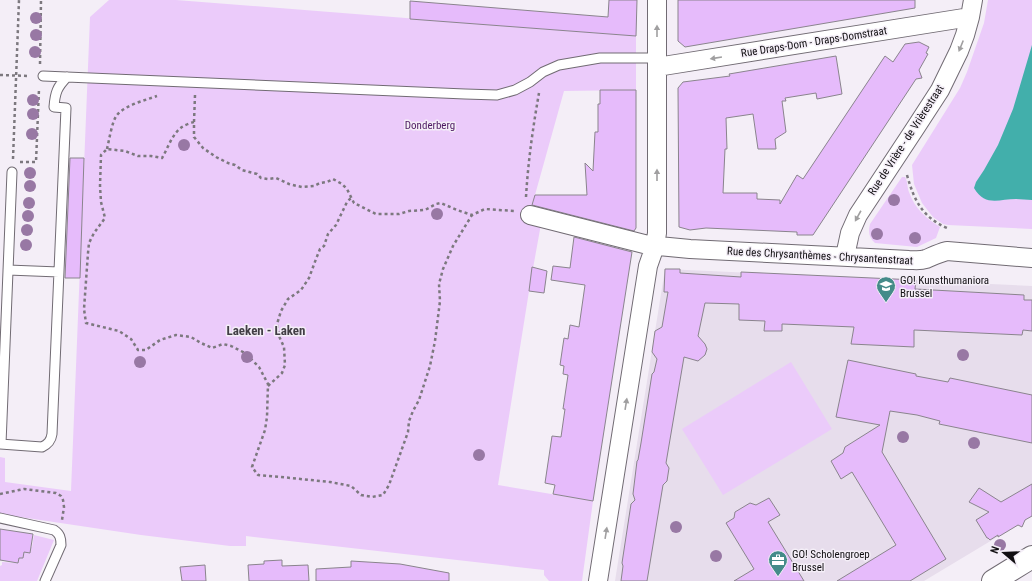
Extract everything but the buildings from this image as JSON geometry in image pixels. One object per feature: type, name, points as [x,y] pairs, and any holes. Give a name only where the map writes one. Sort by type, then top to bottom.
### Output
[{"type":"street","points":[[598,581],[648,266],[655,246],[657,233],[657,0]]},
{"type":"street","name":"Rue Draps-Dom - Draps-Domstraat","points":[[657,63],[971,9]]},
{"type":"street","name":"Rue de Vrière - de Vrièrestraat","points":[[845,256],[850,233],[858,215],[937,95],[959,51],[965,35],[971,9]]},
{"type":"street","name":"Rue des Chrysanthèmes - Chrysantenstraat","points":[[527,214],[655,246],[919,260],[926,259],[939,252],[947,251],[1032,258]]},
{"type":"street","points":[[993,581],[1032,557]]},
{"type":"lane","points":[[43,76],[497,95],[515,90],[530,82],[543,72],[559,66],[600,58],[657,63]]},
{"type":"lane","points":[[12,172],[0,444],[37,447],[47,444],[51,440],[53,427],[66,108],[54,107],[58,87],[68,78]]},
{"type":"lane","points":[[8,270],[59,272]]},
{"type":"lane","points":[[0,518],[54,530],[60,536],[61,545],[45,581]]},
{"type":"path","points":[[13,158],[19,0]]},
{"type":"path","points":[[161,94],[130,106],[117,115],[110,134],[107,149],[101,155],[101,202],[105,218],[94,233],[88,253],[84,309],[86,323],[119,331],[131,339],[138,350],[146,350],[160,340],[176,335],[191,337],[212,348],[223,344],[231,346],[244,353],[259,367],[268,384],[265,430],[252,467],[258,475],[330,482],[351,486],[361,494],[372,496],[383,495],[389,485],[408,432],[409,422],[419,400],[430,366],[435,341],[440,301],[439,284],[443,269],[453,246],[472,215],[485,209],[507,210],[527,214],[527,175],[543,72]]},
{"type":"path","points":[[0,75],[43,76]]},
{"type":"path","points":[[196,83],[194,137],[203,148],[216,157],[235,165],[242,170],[257,174],[261,178],[276,178],[289,184],[302,187],[314,186],[333,179],[347,189],[354,203],[376,214],[399,214],[410,211],[425,210],[441,203],[472,215]]},
{"type":"path","points":[[107,149],[125,151],[138,156],[162,158],[172,139],[181,128],[194,122]]},
{"type":"path","points":[[906,171],[911,190],[924,213],[932,220],[947,228]]},
{"type":"path","points":[[268,387],[282,373],[285,365],[284,347],[279,336],[277,324],[281,311],[288,300],[301,290],[309,278],[320,249],[324,246],[328,234],[336,224],[347,202],[351,198]]},
{"type":"path","points":[[0,494],[24,489],[56,493],[61,496],[64,508],[60,536]]},
{"type":"shaded area","points":[[665,269],[1032,286],[1032,516],[924,581],[615,581]]},
{"type":"green space","name":"Donderberg","points":[[109,0],[176,0],[636,36],[636,90],[564,91],[528,220],[541,224],[498,485],[593,501],[582,581],[549,581],[544,575],[544,570],[246,536],[246,546],[230,546],[141,535],[0,514],[0,457],[5,458],[5,482],[71,491],[90,17]]},
{"type":"green space","points":[[988,0],[1032,0],[1032,229],[943,224],[933,217],[922,203],[914,184],[912,165],[960,88],[984,23]]},
{"type":"green space","points":[[902,177],[905,177],[906,179],[911,198],[914,203],[930,220],[940,227],[936,238],[917,247],[875,243],[871,239],[870,235],[870,224]]},
{"type":"green space","points":[[791,362],[832,429],[723,495],[682,429]]},
{"type":"green space","points":[[34,535],[54,540],[37,581],[0,581],[0,566],[2,565],[2,562],[18,563],[19,558],[23,558],[24,552],[30,553]]},
{"type":"water","points":[[1032,45],[1032,200],[988,200],[978,194],[974,188],[998,145],[1013,109]]},
{"type":"place","name":"GO! Kunsthumaniora Brussel","points":[[886,303]]},
{"type":"place","name":"GO! Scholengroep Brussel","points":[[778,577]]},
{"type":"district","name":"Laeken - Laken","points":[[266,330]]}]
